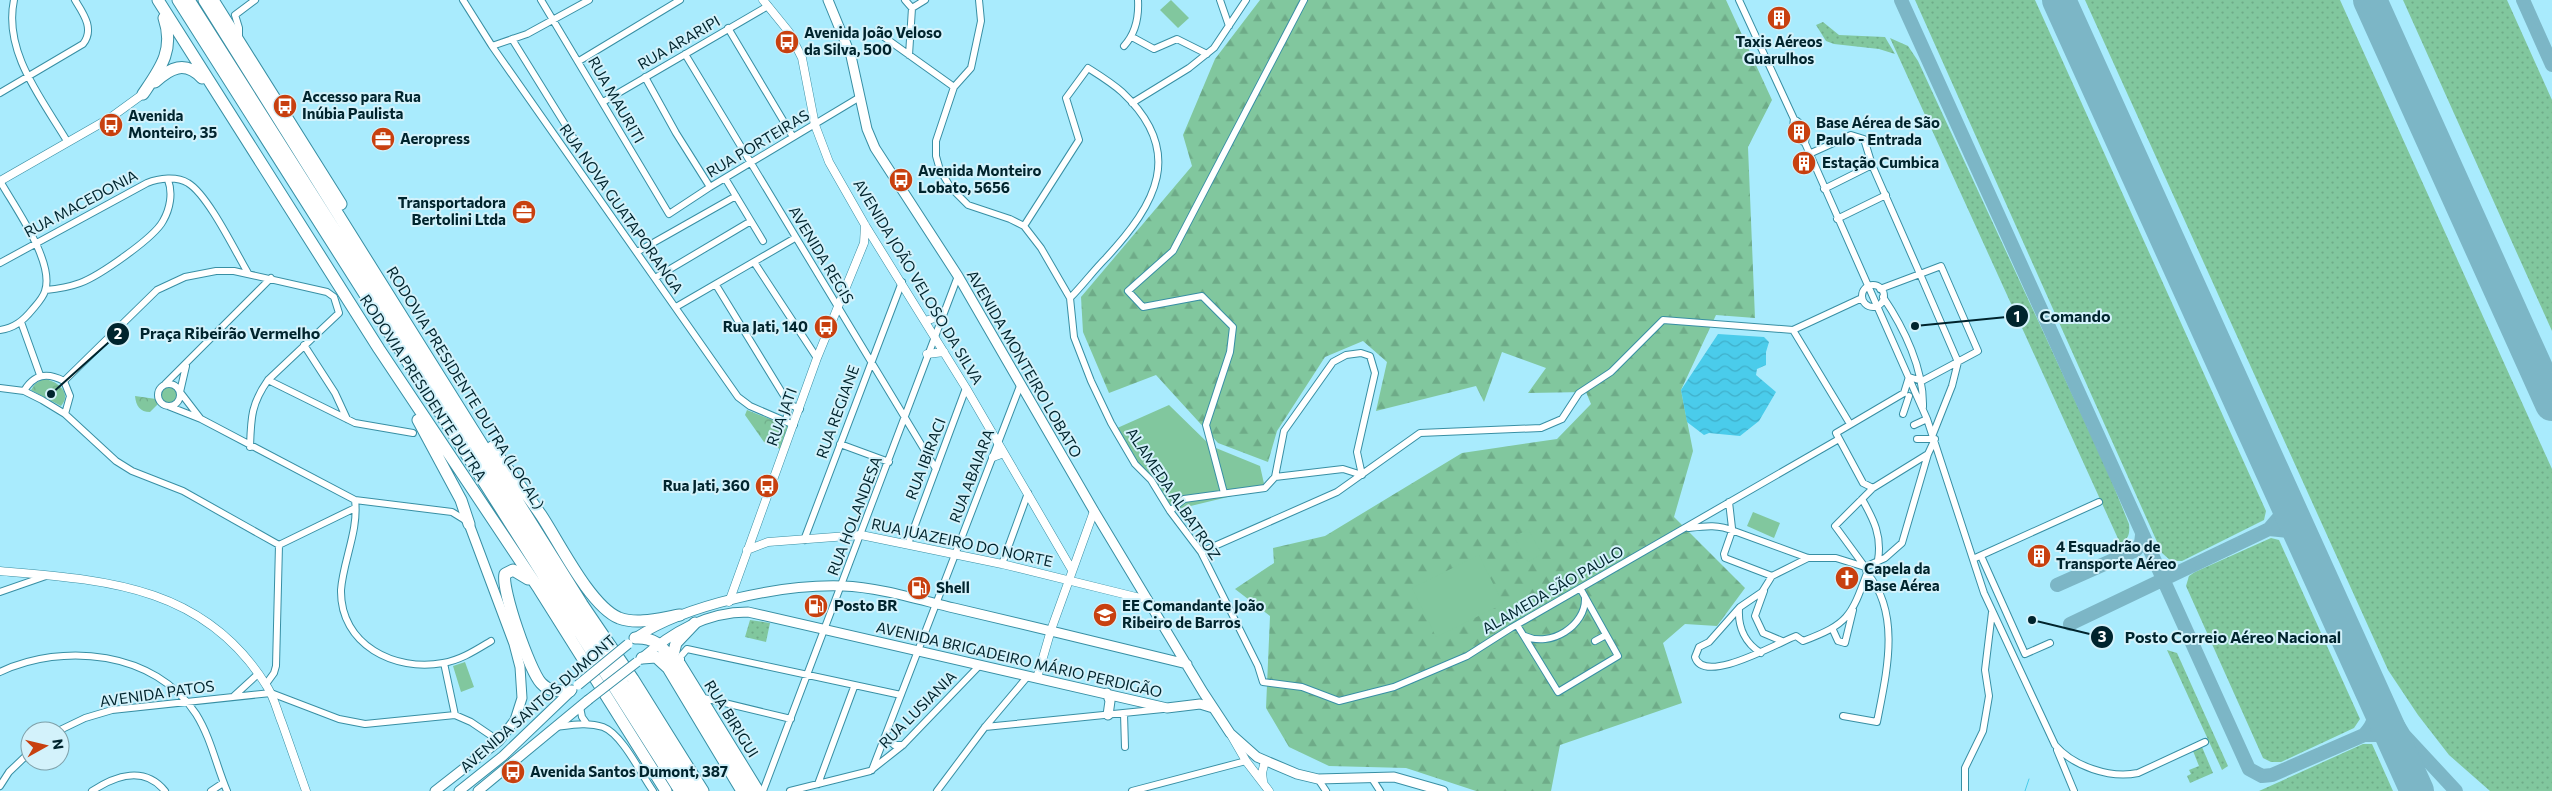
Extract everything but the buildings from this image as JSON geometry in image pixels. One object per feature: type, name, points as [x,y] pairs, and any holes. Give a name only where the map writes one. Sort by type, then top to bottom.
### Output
[{"type":"highway","name":"RODOVIA PRESIDENTE DUTRA","points":[[158,0],[210,86],[379,349],[539,589],[664,788]]},
{"type":"highway","points":[[143,94],[160,67],[168,48],[168,29],[158,0]]},
{"type":"highway","name":"RODOVIA PRESIDENTE DUTRA","points":[[178,0],[680,791]]},
{"type":"highway","name":"RODOVIA PRESIDENTE DUTRA","points":[[188,0],[700,790]]},
{"type":"highway","name":"RODOVIA PRESIDENTE DUTRA (LOCAL)","points":[[204,0],[700,790]]},
{"type":"highway","points":[[213,0],[361,236],[380,282]]},
{"type":"highway","points":[[143,94],[165,73],[177,66],[197,72],[210,86]]},
{"type":"highway","points":[[379,349],[461,500],[469,524]]},
{"type":"highway","points":[[459,408],[464,410],[527,496],[594,597],[617,617],[635,621],[680,616]]},
{"type":"highway","points":[[539,589],[517,570],[505,574],[504,590],[534,672],[541,683],[549,689],[574,688]]},
{"type":"highway","points":[[676,660],[676,643],[695,624]]},
{"type":"highway","points":[[632,641],[652,639],[659,643],[676,660],[754,791]]},
{"type":"highway","points":[[639,660],[656,657],[668,668],[742,791]]},
{"type":"main road","name":"AVENIDA MONTEIRO LOBATO","points":[[828,0],[851,56],[867,129],[875,148],[958,276],[1094,511],[1203,692],[1229,731],[1250,752],[1265,761],[1297,774],[1318,779],[1402,778],[1439,790]]},
{"type":"main road","points":[[435,791],[499,741],[507,732],[518,711],[522,698],[520,668],[514,644],[469,524]]},
{"type":"main road","name":"AVENIDA SANTOS DUMONT","points":[[458,791],[504,756],[574,688],[632,641],[653,627],[680,616],[785,589],[842,586],[936,604],[1051,630],[1187,664]]},
{"type":"main road","name":"AVENIDA BRIGADEIRO MÁRIO PERDIGÃO","points":[[639,660],[671,634],[722,614],[748,612],[1166,708]]},
{"type":"main road","name":"AVENIDA SANTOS DUMONT","points":[[478,791],[639,660]]},
{"type":"main road","points":[[1195,705],[1202,698],[1203,692]]},
{"type":"main road","points":[[1107,693],[1110,701],[1108,715]]},
{"type":"main road","points":[[1166,708],[1195,705],[1214,709]]},
{"type":"street","points":[[14,0],[12,17],[15,46],[28,76],[67,141]]},
{"type":"street","points":[[0,93],[75,50],[87,40],[89,32],[87,21],[74,0]]},
{"type":"street","points":[[234,15],[255,0]]},
{"type":"street","name":"RUA NOVA GUATAPORANGA","points":[[463,0],[492,46],[738,397],[750,406],[794,425]]},
{"type":"street","name":"RUA MAURITI","points":[[541,0],[669,214]]},
{"type":"street","points":[[492,46],[554,21],[589,0]]},
{"type":"street","points":[[579,61],[680,0]]},
{"type":"street","points":[[905,0],[912,8],[909,55]]},
{"type":"street","points":[[912,8],[925,0]]},
{"type":"street","points":[[978,0],[981,21],[971,68],[954,87],[936,141],[936,156],[940,170],[951,188],[968,205],[1024,226],[1079,140],[1066,98],[1088,68],[1121,92],[1132,103],[1156,140],[1160,163],[1153,191],[1142,216],[1070,298]]},
{"type":"street","points":[[1124,46],[1132,37],[1137,26],[1138,0]]},
{"type":"street","points":[[1220,0],[1229,26]]},
{"type":"street","points":[[1132,103],[1189,68],[1207,54],[1220,41],[1246,0]]},
{"type":"street","points":[[1224,493],[1206,425],[1230,352],[1233,327],[1202,296],[1143,307],[1128,291],[1172,251],[1304,0]]},
{"type":"street","points":[[1739,0],[1794,119],[1793,126],[1798,139],[1805,143],[1867,286],[1909,377],[1920,394],[1973,559],[1992,611],[2055,745],[2074,791]]},
{"type":"street","name":"RUA ARARIPI","points":[[603,102],[728,28],[766,3]]},
{"type":"street","name":"AVENIDA JOÃO VELOSO DA SILVA","points":[[766,3],[788,32],[802,58],[815,125],[829,162],[865,225],[974,401],[1072,570]]},
{"type":"street","points":[[220,11],[234,15]]},
{"type":"street","points":[[234,15],[239,28],[239,41]]},
{"type":"street","points":[[728,28],[793,137]]},
{"type":"street","points":[[877,32],[954,87]]},
{"type":"street","points":[[1132,37],[1154,49],[1178,38],[1207,54]]},
{"type":"street","points":[[512,39],[576,142]]},
{"type":"street","name":"AVENIDA REGIS","points":[[685,54],[936,469]]},
{"type":"street","points":[[645,77],[676,133],[710,187]]},
{"type":"street","points":[[0,330],[12,328],[21,322],[46,290],[45,267],[35,243],[0,181],[110,118],[143,94]]},
{"type":"street","name":"RUA PORTEIRAS","points":[[669,214],[751,162],[860,98]]},
{"type":"street","points":[[1809,154],[1851,135],[1864,139],[1872,165],[1958,362],[1902,543],[1896,550],[1878,560],[1866,570],[1845,643],[1838,641],[1834,628]]},
{"type":"street","points":[[1824,188],[1872,165]]},
{"type":"street","points":[[726,178],[762,241]]},
{"type":"street","name":"RUA MACEDONIA","points":[[0,263],[147,183],[158,179],[179,179],[196,190],[248,273]]},
{"type":"street","points":[[46,290],[69,287],[93,277],[156,230],[168,209],[171,195],[168,180]]},
{"type":"street","points":[[1837,219],[1886,195]]},
{"type":"street","points":[[637,252],[736,196]]},
{"type":"street","points":[[655,278],[751,221]]},
{"type":"street","name":"RUA JATI","points":[[729,602],[818,358],[864,243],[865,225]]},
{"type":"street","name":"ALAMEDA ALBATROZ","points":[[1024,226],[1041,248],[1070,298],[1074,337],[1091,381],[1135,464],[1150,480],[1170,511],[1201,552],[1258,666],[1263,682]]},
{"type":"street","points":[[676,307],[795,238]]},
{"type":"street","points":[[864,243],[874,238]]},
{"type":"street","points":[[754,262],[818,358]]},
{"type":"street","points":[[1880,289],[1940,266],[1978,351],[1922,381],[1909,377]]},
{"type":"street","points":[[64,381],[157,290],[171,282],[201,273],[216,271],[248,273],[327,292],[334,297],[339,313],[268,380],[253,406],[250,447]]},
{"type":"street","name":"RUA HOLANDESA","points":[[762,791],[842,586],[941,316],[958,276]]},
{"type":"street","points":[[271,278],[159,389],[158,396],[161,403],[200,419],[250,447],[355,500],[452,512],[469,524]]},
{"type":"street","name":"RUA REGIANE","points":[[804,540],[870,361],[902,282]]},
{"type":"street","points":[[716,284],[788,407],[786,421]]},
{"type":"street","points":[[1867,286],[1874,286],[1880,289],[1895,315],[1922,381],[1920,394]]},
{"type":"street","points":[[1867,286],[1862,292],[1862,298],[1869,306],[1877,307]]},
{"type":"street","points":[[897,294],[907,292]]},
{"type":"street","points":[[1877,307],[1880,305],[1883,297]]},
{"type":"street","points":[[1201,552],[1337,492],[1362,475],[1372,465],[1420,433],[1541,428],[1562,419],[1579,393],[1611,372],[1664,320],[1793,330],[1862,298]]},
{"type":"street","points":[[926,322],[941,316]]},
{"type":"street","points":[[21,322],[40,375]]},
{"type":"street","points":[[1793,330],[1850,424]]},
{"type":"street","points":[[304,345],[335,393],[347,419]]},
{"type":"street","points":[[927,354],[944,352]]},
{"type":"street","points":[[1170,511],[1184,498],[1265,488],[1275,477],[1284,431],[1289,423],[1333,362],[1346,355],[1361,352],[1370,356],[1375,373],[1357,452],[1362,475]]},
{"type":"street","points":[[168,406],[178,402],[187,362]]},
{"type":"street","points":[[24,391],[29,383],[40,375],[49,375],[64,381],[70,396],[64,414]]},
{"type":"street","points":[[1903,414],[1909,377]]},
{"type":"street","points":[[268,380],[363,425],[413,433]]},
{"type":"street","points":[[165,384],[172,384],[200,419]]},
{"type":"street","name":"RUA ABAIARA","points":[[872,770],[1020,386]]},
{"type":"street","points":[[0,388],[24,391],[64,414],[124,466],[183,491],[279,545]]},
{"type":"street","name":"RUA IBIRACI","points":[[908,544],[966,388]]},
{"type":"street","points":[[1873,488],[1863,482],[1836,433],[1906,395],[1920,394]]},
{"type":"street","name":"RUA IBIRACI","points":[[958,411],[967,403],[974,401]]},
{"type":"street","points":[[788,407],[800,409]]},
{"type":"street","points":[[773,416],[782,414],[788,407]]},
{"type":"street","points":[[1914,425],[1927,419]]},
{"type":"street","points":[[1917,439],[1934,436]]},
{"type":"street","name":"ALAMEDA SÃO PAULO","points":[[1263,682],[1302,687],[1339,700],[1394,687],[1467,656],[1580,588],[1839,439]]},
{"type":"street","points":[[840,444],[888,462]]},
{"type":"street","points":[[993,457],[1004,453]]},
{"type":"street","points":[[1842,716],[1877,722],[1889,658],[1882,597],[1876,583],[1835,526],[1873,488],[1928,454]]},
{"type":"street","points":[[1275,477],[1343,469],[1362,475]]},
{"type":"street","points":[[1002,564],[1028,493]]},
{"type":"street","points":[[1862,499],[1878,531],[1880,548],[1878,560]]},
{"type":"street","points":[[355,500],[342,590],[342,606],[347,622],[356,637],[370,650],[389,659],[420,664],[444,663],[465,656],[491,641]]},
{"type":"street","points":[[1729,502],[1732,530],[1724,554],[1725,558],[1772,576]]},
{"type":"street","points":[[1973,559],[2099,502]]},
{"type":"street","points":[[1022,508],[1028,504],[1034,504]]},
{"type":"street","points":[[279,545],[355,508]]},
{"type":"street","points":[[937,791],[985,727],[1033,677],[1094,511]]},
{"type":"street","points":[[1685,528],[1710,525],[1723,526],[1808,558],[1836,558],[1866,570]]},
{"type":"street","points":[[755,529],[755,537],[768,542]]},
{"type":"street","name":"RUA JUAZEIRO DO NORTE","points":[[747,550],[768,542],[861,535],[1002,564],[1148,600]]},
{"type":"street","points":[[266,684],[274,673],[276,666],[279,545]]},
{"type":"street","points":[[1063,552],[1078,554]]},
{"type":"street","points":[[1981,556],[2025,654],[2050,643]]},
{"type":"street","points":[[1782,641],[1763,633],[1755,616],[1764,590],[1772,576],[1808,558]]},
{"type":"street","points":[[0,571],[105,582],[154,594],[185,608],[211,626],[234,645],[266,684],[271,693],[306,791]]},
{"type":"street","points":[[0,592],[50,575]]},
{"type":"street","points":[[1517,625],[1558,692],[1618,656],[1580,588]]},
{"type":"street","points":[[1764,590],[1739,609],[1718,634],[1697,650],[1696,660],[1701,666],[1708,667],[1732,663],[1761,653],[1782,641],[1796,636],[1803,641],[1834,628],[1854,609]]},
{"type":"street","points":[[1523,635],[1530,638],[1549,640],[1574,625],[1581,618],[1585,608],[1585,597]]},
{"type":"street","points":[[1739,609],[1738,624],[1751,647],[1761,653]]},
{"type":"street","points":[[1965,791],[1965,768],[1983,731],[1989,696],[1985,670],[1992,611]]},
{"type":"street","points":[[1834,628],[1848,632]]},
{"type":"street","points":[[1596,641],[1606,635]]},
{"type":"street","points":[[676,660],[683,652],[691,648],[854,687],[901,695]]},
{"type":"street","points":[[0,672],[25,661],[81,654],[110,658],[130,664],[155,676],[195,712],[205,730],[227,791]]},
{"type":"street","name":"RUA BIRIGUI","points":[[676,660],[704,698],[762,791]]},
{"type":"street","points":[[444,663],[455,715],[471,722],[499,741]]},
{"type":"street","name":"RUA LUSIANIA","points":[[872,770],[902,745],[980,666]]},
{"type":"street","name":"AVENIDA PATOS","points":[[232,696],[258,674]]},
{"type":"street","points":[[818,784],[854,687]]},
{"type":"street","name":"AVENIDA PATOS","points":[[70,725],[85,718],[112,710],[271,693],[339,719],[365,724],[455,715]]},
{"type":"street","points":[[704,698],[791,719]]},
{"type":"street","points":[[580,707],[582,717],[587,724]]},
{"type":"street","points":[[985,727],[1124,714],[1166,708]]},
{"type":"street","points":[[1124,714],[1124,747]]},
{"type":"street","points":[[556,727],[587,724],[603,727],[614,734],[652,791]]},
{"type":"street","points":[[1229,731],[1246,761],[1269,791]]},
{"type":"street","points":[[885,736],[894,745],[902,745]]},
{"type":"street","points":[[2055,745],[2064,755],[2074,761],[2111,774],[2126,775],[2138,773],[2205,742]]},
{"type":"street","points":[[1132,791],[1246,761]]},
{"type":"street","points":[[1263,782],[1262,768],[1265,761]]},
{"type":"street","points":[[2067,773],[2074,761]]},
{"type":"street","points":[[0,786],[9,772],[20,762]]},
{"type":"street","points":[[790,791],[872,770]]},
{"type":"street","points":[[92,791],[115,780],[145,775],[152,778],[165,791]]},
{"type":"street","points":[[1371,777],[1380,791]]},
{"type":"street","points":[[1318,779],[1326,791]]},
{"type":"street","points":[[211,791],[223,783]]},
{"type":"green space","points":[[1171,0],[1189,18],[1178,28],[1160,10]]},
{"type":"green space","points":[[1260,0],[1726,0],[1772,100],[1748,147],[1755,318],[1716,315],[1681,390],[1693,451],[1674,517],[1745,588],[1717,626],[1685,624],[1663,643],[1682,703],[1560,745],[1551,791],[1476,791],[1406,768],[1329,766],[1289,747],[1266,708],[1270,616],[1235,589],[1274,563],[1273,548],[1325,536],[1462,453],[1557,439],[1591,404],[1586,392],[1528,393],[1546,368],[1502,352],[1484,402],[1476,386],[1376,411],[1387,362],[1363,341],[1325,357],[1277,431],[1268,462],[1218,443],[1156,375],[1109,393],[1083,332],[1081,297],[1192,166],[1183,135],[1215,59]]},
{"type":"green space","points":[[1915,0],[2035,0],[2266,511],[2264,520],[2182,561],[2171,561],[2162,553]]},
{"type":"green space","points":[[2085,0],[2340,0],[2552,469],[2552,791],[2490,791],[2449,755],[2418,715],[2388,670]]},
{"type":"green space","points":[[2403,0],[2507,0],[2552,100],[2552,331]]},
{"type":"green space","points":[[1823,22],[1839,35],[1885,37],[1895,54],[1879,49],[1834,44],[1826,41],[1816,25]]},
{"type":"green space","points":[[1890,38],[1908,46],[1918,61],[2108,472],[2129,524],[2128,535],[2120,543]]},
{"type":"green space","points":[[43,379],[58,384],[64,392],[64,401],[61,406],[31,390],[35,384]]},
{"type":"green space","points":[[166,387],[172,387],[177,392],[175,401],[166,403],[161,398],[161,392]]},
{"type":"green space","points":[[135,396],[156,399],[158,404],[150,412],[141,410],[136,403]]},
{"type":"green space","points":[[1169,405],[1211,446],[1260,466],[1265,488],[1170,511],[1115,429]]},
{"type":"green space","points":[[747,410],[788,426],[780,449],[764,442],[745,415]]},
{"type":"green space","points":[[1753,512],[1780,523],[1774,538],[1747,526]]},
{"type":"green space","points":[[1528,529],[1542,554],[1528,562],[1514,537]]},
{"type":"green space","points":[[2271,538],[2279,540],[2360,719],[2354,728],[2281,762],[2271,762],[2263,758],[2186,586],[2189,576],[2195,572]]},
{"type":"green space","points":[[1479,555],[1503,604],[1436,637],[1412,588]]},
{"type":"green space","points":[[750,620],[770,623],[766,642],[745,637]]},
{"type":"green space","points":[[2167,650],[2177,653],[2228,766],[2222,770]]},
{"type":"green space","points":[[465,662],[474,687],[461,692],[453,666]]},
{"type":"green space","points":[[2363,744],[2372,744],[2393,791],[2259,791]]},
{"type":"green space","points":[[2202,747],[2213,773],[2190,783],[2187,776],[2191,774],[2189,770],[2199,766],[2193,751]]},
{"type":"water","points":[[1718,334],[1764,337],[1769,342],[1766,352],[1766,365],[1757,369],[1756,375],[1776,392],[1759,421],[1740,436],[1709,433],[1704,435],[1687,422],[1681,390]]},
{"type":"waterway","points":[[2025,791],[2029,779]]},
{"type":"taxiway","points":[[1901,0],[2249,769],[2262,776],[2272,775],[2364,735],[2374,718],[2374,697]]},
{"type":"taxiway","points":[[2523,0],[2552,65]]},
{"type":"taxiway","points":[[2269,529],[2281,515],[2282,496]]},
{"type":"taxiway","points":[[2070,624],[2269,529],[2289,531],[2302,540]]},
{"type":"taxiway","points":[[2057,585],[2136,550],[2141,543],[2142,535]]},
{"type":"taxiway","points":[[2358,660],[2404,735],[2456,791]]},
{"type":"taxiway","points":[[2364,735],[2379,735],[2398,748]]},
{"type":"runway","points":[[2059,0],[2417,791]]},
{"type":"runway","points":[[2370,0],[2552,404]]},
{"type":"place","name":"Taxis Aéreos Guarulhos","points":[[1779,18]]},
{"type":"place","name":"Avenida João Veloso da Silva, 500","points":[[787,42]]},
{"type":"place","name":"Accesso para Rua Inúbia Paulista","points":[[285,106]]},
{"type":"place","name":"Avenida Monteiro, 35","points":[[111,125]]},
{"type":"place","name":"Base Aérea de São Paulo - Entrada","points":[[1799,132]]},
{"type":"place","name":"Aeropress","points":[[383,139]]},
{"type":"place","name":"Estação Cumbica","points":[[1804,163]]},
{"type":"place","name":"Avenida Monteiro Lobato, 5656","points":[[901,180]]},
{"type":"place","name":"Transportadora Bertolini Ltda","points":[[524,212]]},
{"type":"place","name":"Comando","points":[[1915,326]]},
{"type":"place","name":"Rua Jati, 140","points":[[826,327]]},
{"type":"place","name":"Praça Ribeirão Vermelho","points":[[51,394]]},
{"type":"place","name":"Rua Jati, 360","points":[[767,486]]},
{"type":"place","name":"4 Esquadrão de Transporte Aéreo","points":[[2039,556]]},
{"type":"place","name":"Capela da Base Aérea","points":[[1847,578]]},
{"type":"place","name":"Shell","points":[[919,588]]},
{"type":"place","name":"Posto BR","points":[[816,606]]},
{"type":"place","name":"EE Comandante João Ribeiro de Barros","points":[[1105,615]]},
{"type":"place","name":"Posto Correio Aéreo Nacional","points":[[2032,620]]},
{"type":"place","name":"Avenida Santos Dumont, 387","points":[[513,772]]}]
